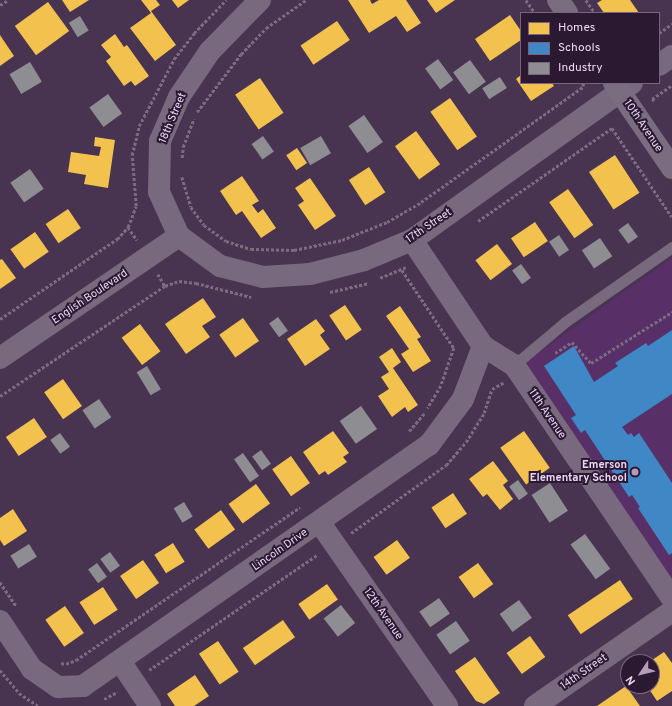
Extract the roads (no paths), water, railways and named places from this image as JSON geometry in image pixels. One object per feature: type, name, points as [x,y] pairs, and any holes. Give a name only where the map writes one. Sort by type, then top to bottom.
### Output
[{"type":"street","points":[[558,0],[566,12]]},
{"type":"street","name":"18th Street","points":[[179,236],[159,192],[160,141],[179,97],[210,51],[257,1]]},
{"type":"street","points":[[660,64],[672,56]]},
{"type":"street","name":"17th Street","points":[[179,236],[220,266],[263,277],[318,272],[418,248],[622,86]]},
{"type":"street","name":"10th Avenue","points":[[622,86],[672,168]]},
{"type":"street","name":"English Boulevard","points":[[0,358],[179,236]]},
{"type":"street","name":"11th Avenue","points":[[418,248],[483,346],[510,374],[672,598]]},
{"type":"street","name":"Lincoln Drive","points":[[0,622],[32,669],[58,687],[83,686],[320,523],[429,445],[463,399],[483,346]]},
{"type":"street","name":"12th Avenue","points":[[320,523],[447,706]]},
{"type":"street","name":"14th Street","points":[[535,706],[672,610]]},
{"type":"street","points":[[120,661],[150,706]]},
{"type":"lane","points":[[510,374],[565,322],[672,247]]},
{"type":"place","name":"Emerson Elementary School","points":[[635,472]]}]
